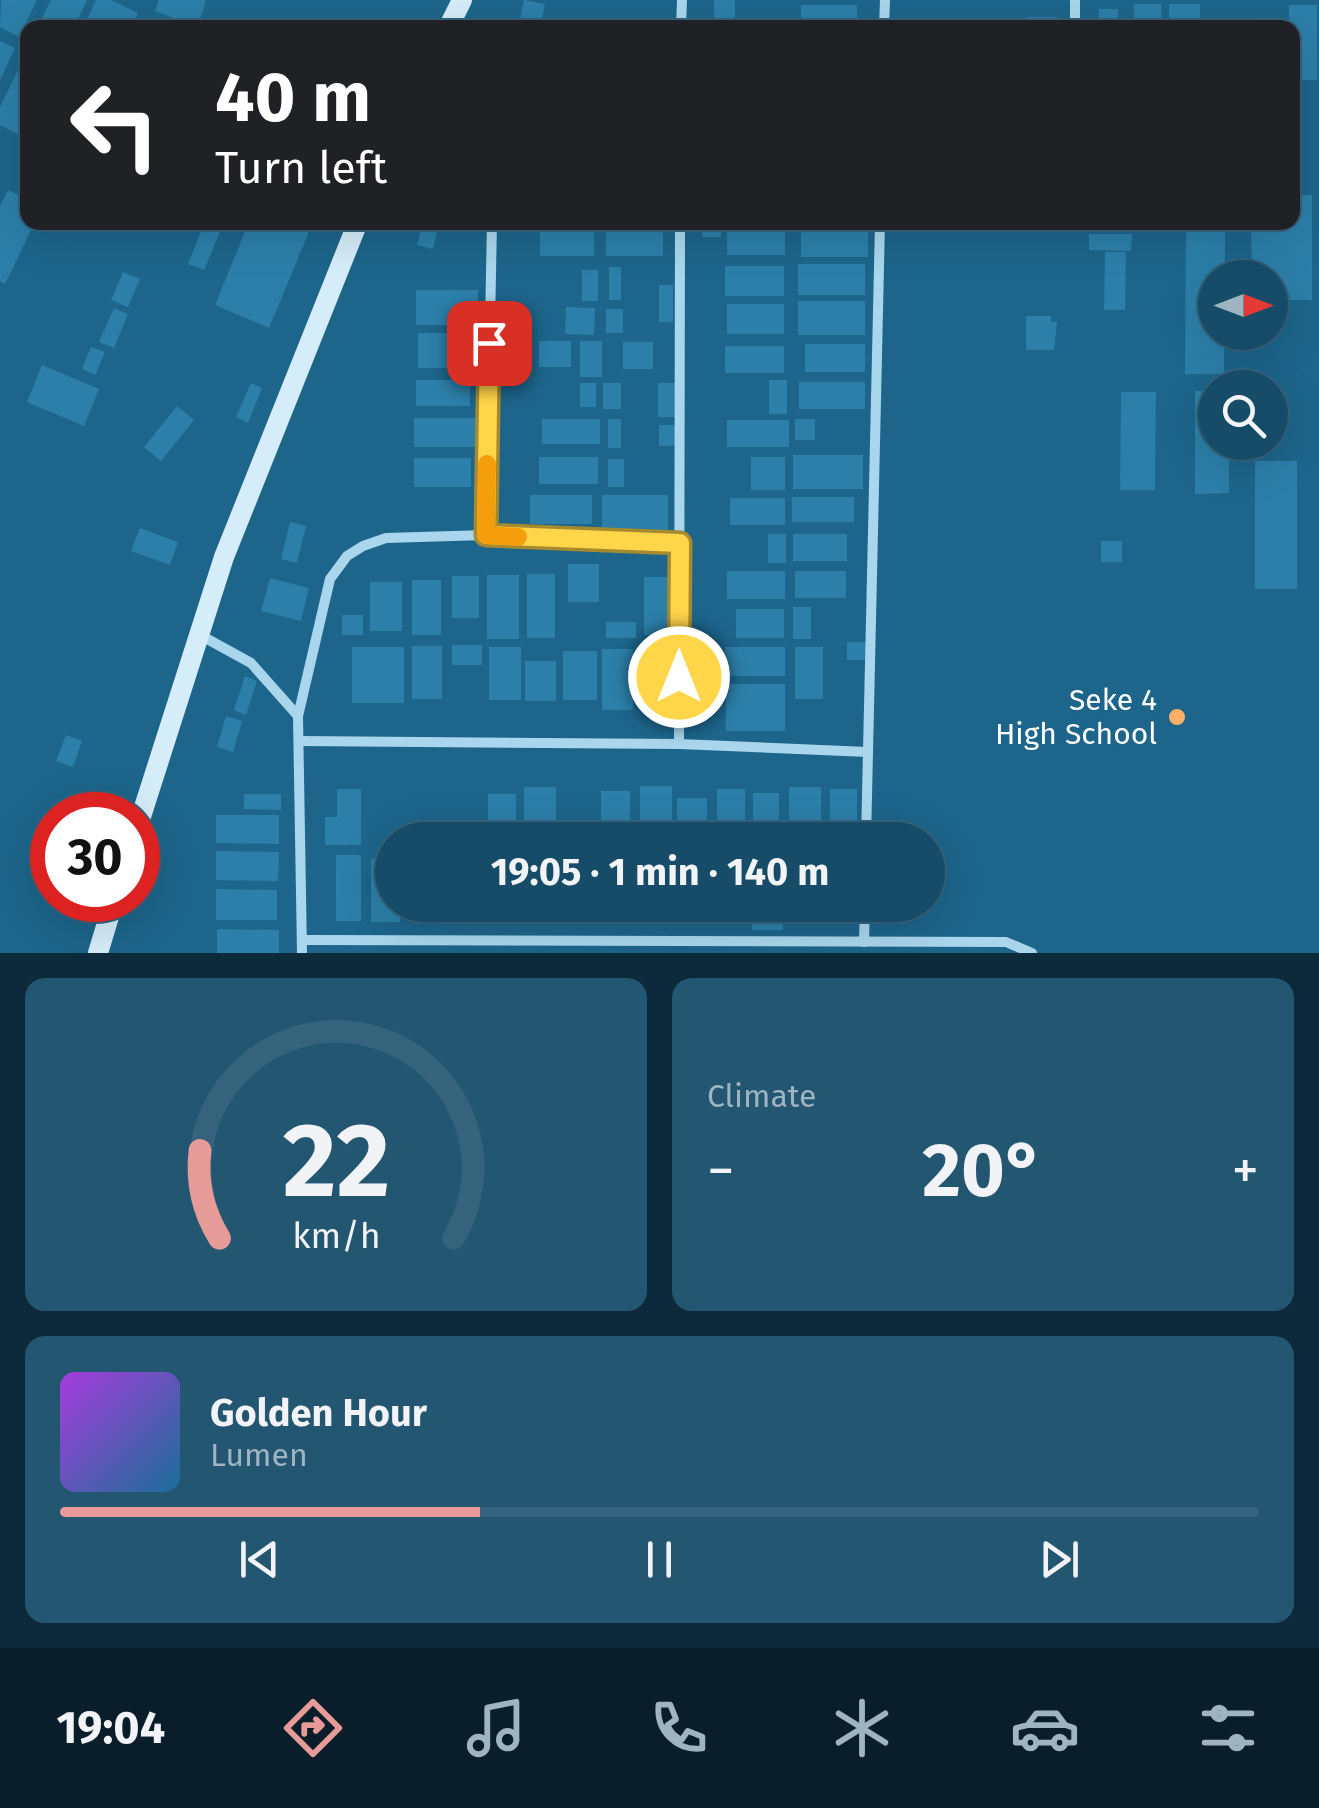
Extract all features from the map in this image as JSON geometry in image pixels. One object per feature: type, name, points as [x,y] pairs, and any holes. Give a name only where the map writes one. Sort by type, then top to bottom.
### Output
[{"type":"street","points":[[149,792],[224,556],[355,230]]},
{"type":"street","points":[[486,535],[492,230]]},
{"type":"street","points":[[678,744],[680,230]]},
{"type":"street","points":[[866,822],[880,230]]},
{"type":"street","points":[[302,953],[298,716],[330,579],[348,556],[386,538],[486,535],[680,543]]},
{"type":"street","points":[[198,634],[251,663],[298,716]]},
{"type":"street","points":[[299,741],[678,744],[868,752]]},
{"type":"street","points":[[98,953],[107,922]]},
{"type":"street","points":[[864,942],[865,922]]},
{"type":"street","points":[[303,940],[1006,942],[1032,953]]},
{"type":"building","points":[[1,0],[37,0],[27,20],[20,20],[19,37],[0,27]]},
{"type":"building","points":[[51,0],[87,0],[78,20],[41,20]]},
{"type":"building","points":[[96,0],[111,0],[138,13],[135,20],[87,20]]},
{"type":"building","points":[[159,0],[206,1],[199,20],[179,20],[155,11]]},
{"type":"building","points":[[524,0],[545,4],[542,20],[520,20]]},
{"type":"building","points":[[714,0],[735,0],[735,20],[714,20]]},
{"type":"building","points":[[1134,4],[1161,4],[1162,20],[1134,20]]},
{"type":"building","points":[[1169,4],[1200,4],[1200,20],[1169,20]]},
{"type":"building","points":[[801,5],[857,5],[857,20],[801,20]]},
{"type":"building","points":[[1289,5],[1317,5],[1317,80],[1300,80],[1300,20],[1289,20]]},
{"type":"building","points":[[1099,9],[1118,9],[1118,20],[1099,20]]},
{"type":"building","points":[[1027,17],[1057,17],[1057,20]]},
{"type":"building","points":[[0,41],[15,48],[0,80]]},
{"type":"building","points":[[20,66],[20,135],[0,125],[0,107]]},
{"type":"building","points":[[8,190],[20,196],[20,230],[31,230],[5,284],[0,281],[0,206]]},
{"type":"building","points":[[1300,195],[1312,195],[1312,300],[1288,300],[1288,260],[1252,260],[1251,230],[1300,230]]},
{"type":"building","points":[[202,230],[221,230],[204,270],[188,264]]},
{"type":"building","points":[[246,230],[310,230],[269,328],[215,305]]},
{"type":"building","points":[[421,230],[437,230],[433,249],[417,245]]},
{"type":"building","points":[[540,230],[594,230],[594,256],[540,256]]},
{"type":"building","points":[[606,230],[663,230],[663,256],[606,256]]},
{"type":"building","points":[[702,230],[721,230],[721,237],[702,237]]},
{"type":"building","points":[[727,230],[785,230],[785,255],[727,255]]},
{"type":"building","points":[[801,230],[868,230],[868,257],[801,257]]},
{"type":"building","points":[[1186,230],[1225,230],[1225,260],[1198,260],[1198,350],[1224,350],[1224,370],[1198,370],[1198,374],[1185,374]]},
{"type":"building","points":[[1089,234],[1132,234],[1131,251],[1089,250]]},
{"type":"building","points":[[1105,252],[1126,252],[1125,310],[1104,310]]},
{"type":"building","points":[[798,264],[865,264],[865,295],[798,295]]},
{"type":"building","points":[[725,266],[784,266],[784,296],[725,296]]},
{"type":"building","points":[[609,267],[621,267],[621,300],[609,300]]},
{"type":"building","points":[[582,270],[598,270],[598,301],[582,301]]},
{"type":"building","points":[[123,272],[140,279],[128,307],[111,300]]},
{"type":"building","points":[[659,285],[673,285],[673,322],[659,322]]},
{"type":"building","points":[[416,290],[478,290],[478,325],[416,325]]},
{"type":"building","points":[[798,301],[865,301],[865,335],[798,335]]},
{"type":"building","points":[[727,304],[784,304],[784,334],[727,334]]},
{"type":"building","points":[[566,307],[595,308],[594,335],[565,334]]},
{"type":"building","points":[[114,308],[128,314],[114,348],[99,342]]},
{"type":"building","points":[[606,309],[623,309],[623,333],[606,333]]},
{"type":"building","points":[[1026,316],[1051,316],[1051,322],[1057,322],[1054,350],[1026,350]]},
{"type":"building","points":[[418,333],[476,333],[476,368],[418,368]]},
{"type":"building","points":[[539,341],[571,341],[571,367],[539,367]]},
{"type":"building","points":[[580,341],[602,341],[602,377],[580,377]]},
{"type":"building","points":[[623,342],[653,342],[653,369],[623,369]]},
{"type":"building","points":[[805,344],[865,344],[865,372],[805,372]]},
{"type":"building","points":[[725,346],[784,346],[784,373],[725,373]]},
{"type":"building","points":[[91,347],[105,352],[95,375],[82,369]]},
{"type":"building","points":[[42,365],[99,389],[84,426],[27,402]]},
{"type":"building","points":[[416,380],[470,380],[470,406],[416,406]]},
{"type":"building","points":[[769,380],[787,380],[787,414],[769,414]]},
{"type":"building","points":[[799,382],[865,382],[865,409],[799,409]]},
{"type":"building","points":[[251,383],[262,388],[248,423],[236,417]]},
{"type":"building","points":[[580,383],[596,383],[596,407],[580,407]]},
{"type":"building","points":[[603,383],[621,383],[621,409],[603,409]]},
{"type":"building","points":[[658,383],[677,383],[677,417],[658,417]]},
{"type":"building","points":[[1198,391],[1198,460],[1229,460],[1229,493],[1195,494]]},
{"type":"building","points":[[1121,392],[1156,392],[1155,490],[1120,490]]},
{"type":"building","points":[[177,406],[194,420],[161,461],[144,447]]},
{"type":"building","points":[[414,418],[476,418],[476,447],[414,447]]},
{"type":"building","points":[[542,419],[600,419],[600,444],[542,444]]},
{"type":"building","points":[[608,419],[621,419],[621,448],[608,448]]},
{"type":"building","points":[[795,419],[815,419],[815,440],[795,440]]},
{"type":"building","points":[[727,420],[789,420],[789,447],[727,447]]},
{"type":"building","points":[[659,425],[679,425],[679,446],[659,446]]},
{"type":"building","points":[[793,455],[863,455],[863,489],[793,489]]},
{"type":"building","points":[[539,457],[598,457],[598,484],[539,484]]},
{"type":"building","points":[[751,457],[785,457],[785,490],[751,490]]},
{"type":"building","points":[[414,458],[471,458],[471,487],[414,487]]},
{"type":"building","points":[[608,459],[624,459],[624,487],[608,487]]},
{"type":"building","points":[[1255,461],[1297,461],[1297,589],[1255,589]]},
{"type":"building","points":[[530,495],[592,495],[592,524],[530,524]]},
{"type":"building","points":[[602,495],[668,495],[668,530],[602,530]]},
{"type":"building","points":[[792,497],[854,497],[854,522],[792,522]]},
{"type":"building","points":[[730,498],[785,498],[785,525],[730,525]]},
{"type":"building","points":[[290,522],[306,526],[297,563],[281,559]]},
{"type":"building","points":[[140,528],[178,542],[170,565],[131,551]]},
{"type":"building","points":[[768,534],[786,534],[786,563],[768,563]]},
{"type":"building","points":[[793,534],[847,534],[847,561],[793,561]]},
{"type":"building","points":[[1101,541],[1122,541],[1122,562],[1101,562]]},
{"type":"building","points":[[568,564],[599,564],[599,602],[568,602]]},
{"type":"building","points":[[727,571],[785,571],[785,599],[727,599]]},
{"type":"building","points":[[795,571],[846,571],[846,598],[795,598]]},
{"type":"building","points":[[527,574],[555,574],[555,638],[527,638]]},
{"type":"building","points":[[487,575],[519,575],[519,639],[487,639]]},
{"type":"building","points":[[452,576],[479,576],[479,618],[452,618]]},
{"type":"building","points":[[644,577],[671,577],[671,635],[644,635]]},
{"type":"building","points":[[270,578],[309,588],[301,621],[261,611]]},
{"type":"building","points":[[412,580],[441,580],[441,635],[412,635]]},
{"type":"building","points":[[370,582],[402,582],[402,631],[370,631]]},
{"type":"building","points":[[793,607],[811,607],[811,639],[793,639]]},
{"type":"building","points":[[736,609],[784,609],[784,638],[736,638]]},
{"type":"building","points":[[342,615],[363,615],[363,635],[342,635]]},
{"type":"building","points":[[606,622],[636,622],[636,638],[606,638]]},
{"type":"building","points":[[847,642],[866,642],[866,660],[847,660]]},
{"type":"building","points":[[452,645],[482,645],[482,665],[452,665]]},
{"type":"building","points":[[412,646],[442,646],[442,699],[412,699]]},
{"type":"building","points":[[352,647],[404,647],[404,703],[352,703]]},
{"type":"building","points":[[489,647],[521,647],[521,700],[489,700]]},
{"type":"building","points":[[725,647],[785,647],[785,676],[725,676]]},
{"type":"building","points":[[795,647],[823,647],[823,699],[795,699]]},
{"type":"building","points":[[602,649],[633,649],[633,710],[602,710]]},
{"type":"building","points":[[563,651],[597,651],[597,700],[563,700]]},
{"type":"building","points":[[525,661],[556,661],[556,701],[525,701]]},
{"type":"building","points":[[641,665],[670,665],[670,710],[641,710]]},
{"type":"building","points":[[245,676],[257,681],[246,715],[234,710]]},
{"type":"building","points":[[726,684],[785,684],[785,731],[726,731]]},
{"type":"building","points":[[226,716],[242,721],[233,752],[217,747]]},
{"type":"building","points":[[66,735],[82,741],[73,767],[56,761]]},
{"type":"building","points":[[640,786],[672,786],[672,822],[640,822]]},
{"type":"building","points":[[524,787],[556,787],[556,822],[524,822]]},
{"type":"building","points":[[789,787],[821,787],[821,822],[789,822]]},
{"type":"building","points":[[337,789],[361,789],[361,845],[325,845],[325,817],[337,817]]},
{"type":"building","points":[[717,789],[745,789],[745,822],[717,822]]},
{"type":"building","points":[[830,789],[857,789],[857,822],[830,822]]},
{"type":"building","points":[[601,791],[630,791],[630,822],[601,822]]},
{"type":"building","points":[[753,793],[779,793],[779,822],[753,822]]},
{"type":"building","points":[[244,794],[281,794],[281,810],[244,809]]},
{"type":"building","points":[[488,794],[516,794],[516,822],[488,822]]},
{"type":"building","points":[[677,798],[707,798],[707,822],[677,822]]},
{"type":"building","points":[[216,815],[279,815],[279,844],[216,843]]},
{"type":"building","points":[[216,851],[279,852],[278,881],[216,880]]},
{"type":"building","points":[[336,855],[361,855],[361,921],[336,921]]},
{"type":"building","points":[[371,859],[375,859],[375,922],[371,922]]},
{"type":"building","points":[[216,889],[277,890],[277,920],[216,920]]},
{"type":"building","points":[[752,922],[783,922],[783,930],[752,930]]},
{"type":"building","points":[[217,929],[279,930],[279,953],[217,953]]},
{"type":"slow traffic","points":[[487,464],[486,535],[518,537]]},
{"type":"place","name":"Seke 4 High School","points":[[1177,717]]},
{"type":"route","points":[[489,343],[486,535],[680,543],[679,677]]}]
